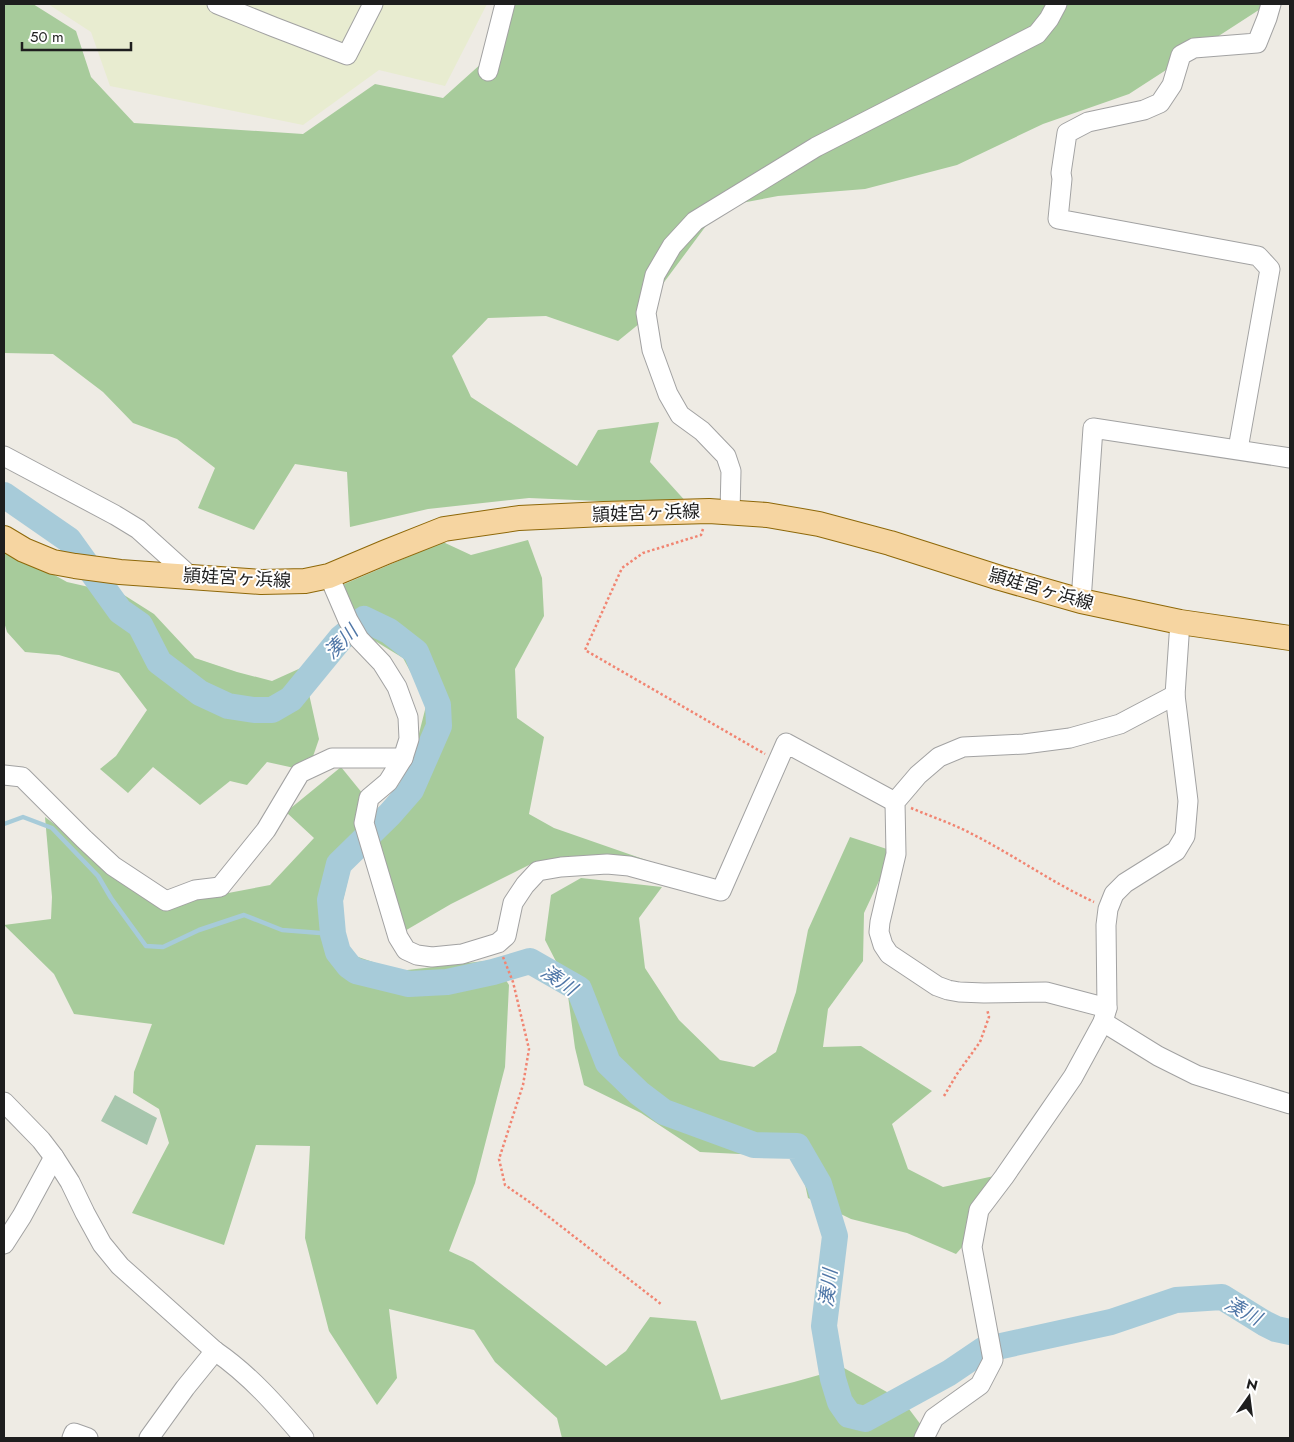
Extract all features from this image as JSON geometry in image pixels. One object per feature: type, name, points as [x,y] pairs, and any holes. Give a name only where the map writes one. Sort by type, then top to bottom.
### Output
[{"type":"main road","name":"頴娃宮ヶ浜線","points":[[4,538],[24,550],[53,562],[120,572],[260,582],[305,581],[329,576],[444,529],[519,518],[720,511],[767,514],[819,524],[890,543],[1081,602],[1180,622],[1290,638]]},
{"type":"street","points":[[217,4],[347,55],[373,4]]},
{"type":"street","points":[[488,71],[505,4]]},
{"type":"street","points":[[720,511],[731,471],[726,456],[702,431],[680,415],[668,394],[652,350],[646,313],[655,275],[672,246],[696,221],[816,147],[1037,34],[1049,19],[1057,4]]},
{"type":"street","points":[[1238,449],[1270,269],[1258,256],[1058,218],[1061,173],[1067,133],[1088,122],[1144,110],[1160,102],[1172,85],[1181,55],[1194,48],[1257,43],[1271,4]]},
{"type":"street","points":[[1081,602],[1092,428],[1290,458]]},
{"type":"street","points":[[4,456],[138,529],[190,576]]},
{"type":"street","points":[[329,576],[348,620],[359,639],[382,663],[397,687],[408,717],[409,739],[402,758],[388,782],[369,798],[364,823],[398,938],[406,950],[417,955],[432,957],[462,954],[498,943],[506,936],[513,903],[525,885],[538,871],[561,867],[607,864],[629,866],[722,891],[786,743],[895,802]]},
{"type":"street","points":[[924,1438],[934,1418],[980,1385],[993,1360],[972,1247],[979,1210],[1073,1077],[1105,1015],[1106,925],[1108,909],[1114,894],[1125,882],[1176,851],[1185,836],[1188,801],[1175,695],[1180,622]]},
{"type":"street","points":[[1175,695],[1120,724],[1070,738],[1024,744],[963,747],[939,756],[918,775],[895,802],[896,854],[879,932],[883,945],[890,954],[937,986],[948,990],[984,993],[1046,992],[1105,1015],[1158,1056],[1196,1075],[1290,1104]]},
{"type":"street","points":[[4,775],[22,777],[84,840],[113,866],[166,900],[195,890],[220,887],[266,830],[300,773],[332,758],[402,758]]},
{"type":"street","points":[[4,1102],[41,1140],[54,1157],[70,1182],[84,1213],[102,1244],[120,1266],[272,1400],[304,1438]]},
{"type":"street","points":[[4,1244],[22,1216],[54,1157]]},
{"type":"street","points":[[150,1438],[185,1388],[215,1351]]},
{"type":"street","points":[[72,1438],[74,1433],[88,1438]]},
{"type":"path","points":[[720,511],[701,535],[643,553],[622,568],[584,650],[779,761]]},
{"type":"path","points":[[895,802],[972,833],[1071,892],[1108,909]]},
{"type":"path","points":[[504,960],[513,982],[529,1049],[524,1085],[499,1159],[505,1185],[662,1304]]},
{"type":"path","points":[[944,1096],[980,1042],[989,1017],[984,993]]},
{"type":"green space","points":[[4,4],[33,4],[76,31],[91,77],[134,123],[303,134],[375,84],[443,98],[492,54],[507,4],[1268,4],[1129,94],[1043,124],[957,165],[865,189],[778,196],[720,207],[659,289],[645,319],[618,341],[546,316],[488,318],[452,356],[471,397],[577,466],[598,430],[659,422],[650,462],[689,505],[529,498],[428,509],[350,527],[347,472],[295,464],[254,530],[198,508],[215,468],[177,439],[133,423],[103,392],[53,354],[4,353]]},
{"type":"green space","points":[[48,4],[487,4],[445,86],[379,70],[303,125],[110,86],[91,32]]},
{"type":"green space","points":[[528,540],[542,578],[544,616],[515,669],[517,718],[544,737],[529,814],[554,828],[646,860],[533,863],[451,904],[403,932],[379,863],[381,818],[412,761],[427,702],[403,658],[357,630],[328,591],[443,542],[471,555]]},
{"type":"green space","points":[[4,547],[67,582],[124,595],[154,614],[195,658],[272,681],[303,667],[319,739],[308,771],[267,762],[247,785],[230,781],[200,805],[153,767],[128,793],[100,769],[116,756],[147,710],[119,673],[59,655],[25,652],[7,632],[4,622]]},
{"type":"green space","points":[[341,767],[367,799],[343,900],[338,950],[399,971],[493,960],[509,985],[505,1067],[475,1183],[449,1251],[473,1262],[606,1366],[626,1351],[650,1317],[696,1321],[721,1400],[844,1368],[903,1401],[921,1425],[924,1438],[562,1438],[557,1418],[495,1362],[474,1330],[389,1309],[397,1378],[377,1405],[329,1331],[305,1238],[310,1146],[256,1145],[224,1245],[132,1213],[169,1143],[159,1109],[133,1093],[134,1072],[152,1024],[74,1014],[54,974],[4,925],[51,919],[52,897],[45,817],[150,896],[223,894],[270,885],[314,838],[286,812]]},
{"type":"green space","points":[[850,837],[893,851],[864,913],[863,961],[828,1009],[823,1047],[861,1046],[932,1091],[892,1124],[908,1169],[943,1187],[1008,1173],[985,1221],[956,1254],[907,1233],[851,1219],[808,1198],[799,1157],[700,1152],[641,1113],[584,1085],[575,1048],[566,981],[545,940],[551,895],[581,878],[662,887],[639,918],[645,968],[679,1020],[720,1060],[754,1067],[776,1052],[796,992],[808,930]]},
{"type":"green space","points":[[115,1095],[157,1118],[147,1145],[101,1121]]},
{"type":"waterway","name":"湊川","points":[[4,495],[69,540],[120,611],[140,625],[159,662],[200,693],[228,706],[254,710],[272,710],[291,699],[341,638],[364,619],[389,631],[416,652],[438,705],[439,726],[411,790],[390,814],[339,864],[330,900],[333,934],[338,952],[349,966],[356,971],[409,984],[447,982],[493,972],[530,961],[579,989],[608,1063],[639,1093],[664,1112],[754,1145],[797,1146],[819,1184],[835,1236],[824,1326],[833,1379],[840,1402],[849,1415],[865,1419],[949,1373],[983,1350],[1111,1322],[1176,1300],[1222,1297],[1264,1323],[1276,1329],[1290,1332]]},
{"type":"waterway","points":[[4,824],[23,817],[52,828],[98,876],[111,898],[146,946],[163,947],[199,930],[244,915],[282,930],[333,934]]}]
